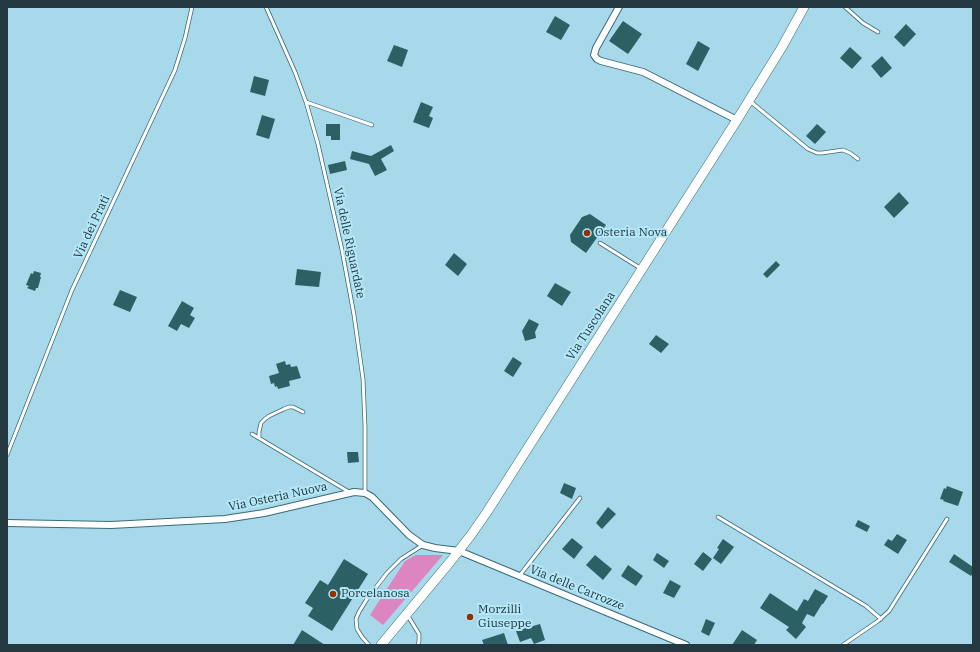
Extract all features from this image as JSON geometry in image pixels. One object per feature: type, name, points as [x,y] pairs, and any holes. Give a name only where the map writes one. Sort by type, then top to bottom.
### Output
[{"type":"main road","name":"Via Tuscolana","points":[[380,645],[475,530],[749,101],[782,47],[804,7]]},
{"type":"street","points":[[620,7],[596,48],[594,55],[597,60],[653,76],[737,120]]},
{"type":"street","name":"Via Osteria Nuova","points":[[7,523],[111,525],[225,519],[257,515],[351,493],[365,493]]},
{"type":"street","points":[[365,493],[372,497],[409,535],[423,545],[459,551]]},
{"type":"street","name":"Via delle Carrozze","points":[[459,551],[686,645]]},
{"type":"lane","name":"Via dei Prati","points":[[7,455],[72,290],[175,70],[186,38],[192,7]]},
{"type":"lane","name":"Via delle Riguardate","points":[[266,7],[295,72],[306,102],[339,235],[356,330],[364,390],[365,493]]},
{"type":"lane","points":[[845,7],[863,23],[878,32]]},
{"type":"lane","points":[[749,101],[808,149],[817,153],[843,150],[858,159]]},
{"type":"lane","points":[[306,102],[372,125]]},
{"type":"lane","points":[[600,243],[642,269]]},
{"type":"lane","points":[[259,438],[261,423],[269,416],[289,408],[303,412]]},
{"type":"lane","points":[[252,434],[351,493]]},
{"type":"lane","points":[[519,576],[580,498]]},
{"type":"lane","points":[[718,516],[866,606],[880,619]]},
{"type":"lane","points":[[843,645],[880,619],[894,605],[946,519]]},
{"type":"lane","points":[[369,645],[357,629],[356,619],[359,612],[386,573],[401,559],[423,545]]},
{"type":"lane","points":[[407,614],[419,634],[418,645]]},
{"type":"shaded area","points":[[416,555],[443,555],[383,625],[370,615],[405,561]]},
{"type":"building","points":[[555,16],[570,25],[561,40],[546,32]]},
{"type":"building","points":[[623,21],[642,34],[628,54],[609,41]]},
{"type":"building","points":[[906,24],[916,34],[904,47],[894,37]]},
{"type":"building","points":[[698,41],[710,48],[698,71],[686,64]]},
{"type":"building","points":[[394,45],[408,50],[402,67],[387,61]]},
{"type":"building","points":[[850,47],[862,58],[852,69],[840,58]]},
{"type":"building","points":[[882,56],[892,68],[881,78],[871,66]]},
{"type":"building","points":[[254,76],[269,80],[265,96],[250,92]]},
{"type":"building","points":[[421,102],[433,107],[429,116],[433,118],[429,128],[413,122]]},
{"type":"building","points":[[262,115],[275,119],[269,139],[256,135]]},
{"type":"building","points":[[326,124],[340,124],[340,140],[331,140],[331,136],[326,136]]},
{"type":"building","points":[[817,124],[826,132],[815,144],[806,136]]},
{"type":"building","points":[[391,145],[394,151],[381,159],[387,170],[375,176],[369,164],[350,159],[352,151],[371,156]]},
{"type":"building","points":[[345,161],[347,170],[330,174],[328,165]]},
{"type":"building","points":[[899,192],[909,203],[894,218],[884,207]]},
{"type":"building","points":[[590,214],[606,225],[586,253],[571,242],[570,235],[582,217]]},
{"type":"building","points":[[454,253],[467,264],[458,276],[445,265]]},
{"type":"building","points":[[776,261],[780,265],[767,278],[763,274]]},
{"type":"building","points":[[297,269],[321,272],[319,287],[295,285]]},
{"type":"building","points":[[34,271],[41,273],[38,288],[36,288],[35,291],[27,288],[29,286],[26,285],[31,273],[33,274]]},
{"type":"building","points":[[555,283],[571,292],[562,306],[547,296]]},
{"type":"building","points":[[120,290],[137,297],[130,312],[113,305]]},
{"type":"building","points":[[182,301],[194,308],[190,315],[195,318],[189,328],[181,324],[177,331],[168,326]]},
{"type":"building","points":[[529,319],[539,324],[535,332],[536,338],[525,341],[522,331]]},
{"type":"building","points":[[656,335],[669,344],[661,353],[649,344]]},
{"type":"building","points":[[513,357],[522,363],[513,377],[504,371]]},
{"type":"building","points":[[285,361],[286,365],[290,364],[291,367],[297,366],[301,378],[289,381],[290,386],[278,389],[277,386],[275,387],[274,383],[271,384],[269,376],[279,373],[276,364]]},
{"type":"building","points":[[347,452],[358,452],[359,462],[348,463]]},
{"type":"building","points":[[564,483],[576,488],[572,499],[560,493]]},
{"type":"building","points":[[947,486],[963,492],[958,506],[940,499],[944,488],[946,489]]},
{"type":"building","points":[[608,507],[616,514],[602,529],[596,523]]},
{"type":"building","points":[[858,520],[870,526],[867,532],[855,526]]},
{"type":"building","points":[[897,534],[907,540],[898,554],[884,545],[888,539],[892,541]]},
{"type":"building","points":[[572,538],[583,547],[574,559],[562,549]]},
{"type":"building","points":[[723,539],[734,547],[721,564],[713,558]]},
{"type":"building","points":[[703,552],[712,559],[703,571],[694,564]]},
{"type":"building","points":[[657,553],[669,561],[664,568],[653,560]]},
{"type":"building","points":[[954,554],[973,567],[973,573],[971,576],[949,562]]},
{"type":"building","points":[[595,555],[612,569],[603,580],[586,565]]},
{"type":"building","name":"Porcelanosa","points":[[344,559],[368,574],[332,631],[308,616],[313,608],[305,603],[320,580],[328,585]]},
{"type":"building","points":[[628,565],[643,576],[636,586],[621,576]]},
{"type":"building","points":[[670,580],[681,586],[674,598],[663,593]]},
{"type":"building","points":[[815,589],[828,596],[814,617],[807,614],[802,623],[806,627],[796,639],[786,630],[789,627],[760,608],[770,593],[797,611],[804,599],[808,601]]},
{"type":"building","points":[[706,619],[715,623],[709,636],[701,632]]},
{"type":"building","points":[[540,624],[545,640],[534,644],[531,638],[520,642],[516,631]]},
{"type":"building","points":[[302,630],[325,645],[293,645]]},
{"type":"building","points":[[742,630],[757,640],[754,645],[732,645]]},
{"type":"building","points":[[504,633],[508,645],[484,645],[482,640]]},
{"type":"place","name":"Osteria Nova","points":[[587,233]]},
{"type":"place","name":"Porcelanosa","points":[[333,594]]},
{"type":"place","name":"Morzilli Giuseppe","points":[[470,617]]}]
